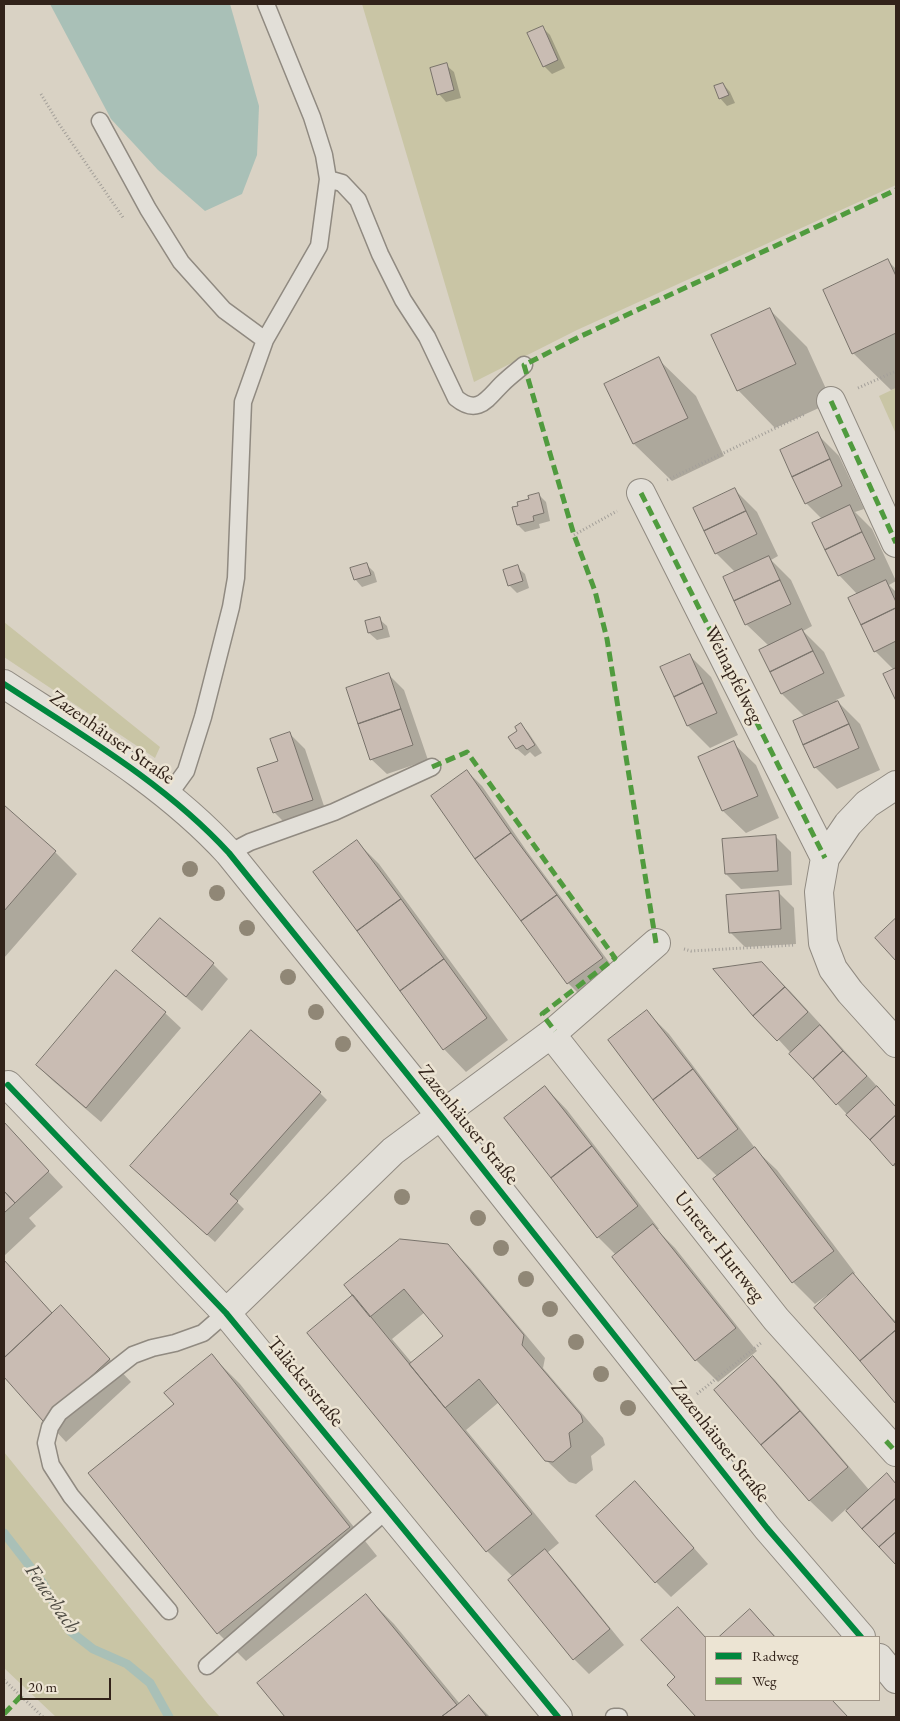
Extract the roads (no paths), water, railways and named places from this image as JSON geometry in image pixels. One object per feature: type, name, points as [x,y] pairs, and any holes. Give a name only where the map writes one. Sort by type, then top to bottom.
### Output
[{"type":"street","points":[[832,401],[896,543]]},
{"type":"street","name":"Weinapfelweg","points":[[641,493],[825,858]]},
{"type":"street","name":"Zazenhäuser Straße","points":[[4,684],[100,746],[168,796],[207,830],[229,853],[440,1115],[767,1528],[860,1636]]},
{"type":"street","points":[[896,785],[867,804],[848,824],[825,858],[819,892],[823,943],[833,969],[850,992],[896,1043]]},
{"type":"street","points":[[226,1313],[393,1151],[551,1034],[656,943]]},
{"type":"street","name":"Unterer Hurtweg","points":[[551,1034],[782,1326],[896,1452]]},
{"type":"street","name":"Taläckerstraße","points":[[8,1084],[226,1313],[558,1717]]},
{"type":"street","points":[[880,1659],[896,1679]]},
{"type":"lane","points":[[168,796],[186,771],[231,607],[236,578],[243,402],[264,340],[319,246],[328,179],[324,155],[312,117],[266,4]]},
{"type":"lane","points":[[100,120],[148,209],[181,262],[224,310],[264,340]]},
{"type":"lane","points":[[328,179],[342,183],[358,200],[380,254],[399,293],[427,337],[456,398],[464,405],[472,407],[479,404],[494,394],[501,384],[524,365]]},
{"type":"lane","points":[[229,853],[250,842],[334,812],[432,767]]},
{"type":"lane","points":[[169,1611],[71,1496],[51,1465],[46,1443],[50,1427],[59,1413],[133,1355],[203,1333],[226,1313]]},
{"type":"lane","points":[[207,1666],[388,1509]]},
{"type":"lane","points":[[614,1717],[619,1717]]},
{"type":"waterway","name":"Feuerbach","points":[[4,1533],[42,1582],[70,1631],[93,1649],[127,1664],[150,1683],[169,1717]]}]
